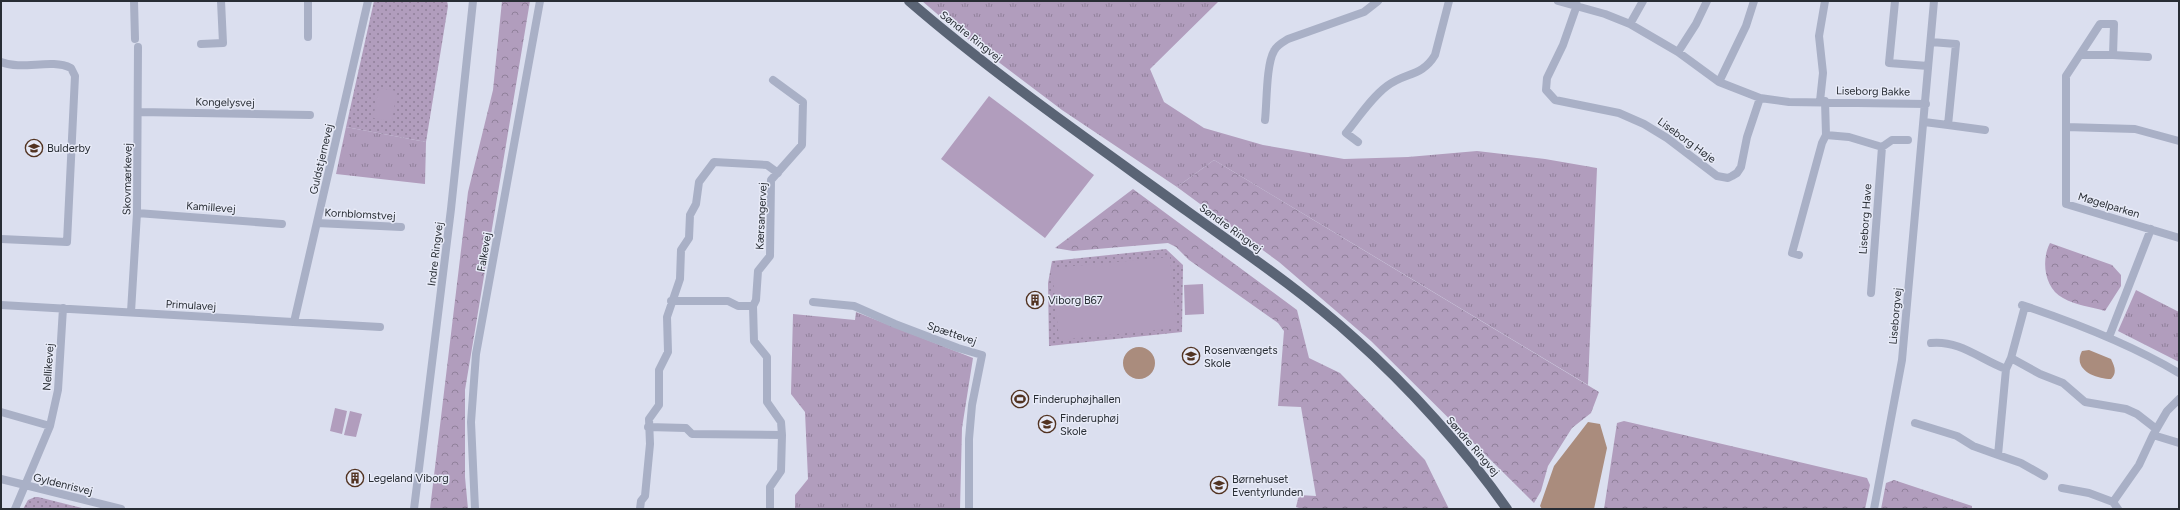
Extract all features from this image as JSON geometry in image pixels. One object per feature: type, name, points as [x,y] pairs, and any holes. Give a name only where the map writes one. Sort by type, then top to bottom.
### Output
[{"type":"main road","name":"Søndre Ringvej","points":[[909,1],[950,37],[1050,113],[1283,280],[1355,338],[1423,407],[1488,482],[1507,509]]},
{"type":"street","name":"Skovmærkevej","points":[[131,312],[137,213],[139,112],[134,1]]},
{"type":"street","points":[[201,44],[223,43],[222,1]]},
{"type":"street","points":[[308,1],[308,37]]},
{"type":"street","name":"Guldstjernevej","points":[[294,322],[368,1]]},
{"type":"street","name":"Indre Ringvej","points":[[414,509],[451,209],[473,1]]},
{"type":"street","name":"Falkevej","points":[[475,509],[471,422],[476,354],[540,1]]},
{"type":"street","points":[[1266,120],[1270,64],[1274,51],[1279,44],[1288,39],[1364,12],[1378,1]]},
{"type":"street","points":[[1358,142],[1346,133],[1379,92],[1399,79],[1416,73],[1430,63],[1435,55],[1450,1]]},
{"type":"street","name":"Liseborg Bakke","points":[[1558,1],[1577,5],[1630,24],[1678,52],[1719,82],[1760,98],[1789,102],[1823,101],[1926,104]]},
{"type":"street","points":[[1630,24],[1643,1]]},
{"type":"street","points":[[1678,52],[1696,24],[1707,1]]},
{"type":"street","points":[[1719,82],[1746,26],[1754,1]]},
{"type":"street","name":"Liseborg Bakke","points":[[1823,101],[1823,74],[1819,36],[1825,1]]},
{"type":"street","points":[[1894,1],[1889,63],[1928,66]]},
{"type":"street","name":"Liseborgvej","points":[[1874,509],[1902,360],[1934,1]]},
{"type":"street","name":"Liseborg Høje","points":[[1577,5],[1564,45],[1547,78],[1546,90],[1555,100],[1619,113],[1644,124],[1667,138],[1717,176],[1728,178],[1737,173],[1741,167],[1747,137],[1760,98]]},
{"type":"street","name":"Møgelparken","points":[[2113,55],[2114,24],[2100,24],[2066,76],[2066,204],[2179,238]]},
{"type":"street","points":[[1931,42],[1956,44],[1948,124]]},
{"type":"street","points":[[2081,55],[2148,56]]},
{"type":"street","points":[[1,62],[16,64],[63,64],[71,68],[75,76],[67,242],[1,239]]},
{"type":"street","name":"Kærsangervej","points":[[770,509],[770,487],[781,471],[781,422],[767,402],[767,357],[754,341],[753,306],[756,300],[758,271],[770,256],[771,180],[802,145],[803,102],[773,80]]},
{"type":"street","points":[[1799,254],[1792,253],[1822,143],[1826,135],[1823,101]]},
{"type":"street","name":"Kongelysvej","points":[[139,112],[310,115]]},
{"type":"street","points":[[1924,122],[1985,130]]},
{"type":"street","points":[[2066,127],[2135,129],[2179,140]]},
{"type":"street","points":[[1826,135],[1849,137],[1882,147],[1892,140],[1908,140]]},
{"type":"street","name":"Liseborg Have","points":[[1871,293],[1882,147]]},
{"type":"street","name":"Kærsangervej","points":[[640,509],[645,496],[650,444],[648,427],[649,419],[659,405],[659,370],[668,352],[668,317],[671,301],[680,279],[681,250],[689,238],[690,215],[696,204],[698,182],[714,162],[767,165],[778,173]]},
{"type":"street","name":"Kamillevej","points":[[137,213],[282,224]]},
{"type":"street","name":"Kornblomstvej","points":[[317,223],[401,228]]},
{"type":"street","name":"Møgelparken","points":[[2109,337],[2151,229]]},
{"type":"street","points":[[671,301],[728,301],[738,306],[753,306]]},
{"type":"street","name":"Spættevej","points":[[813,302],[854,306],[909,330],[982,355],[972,405],[969,439],[969,509]]},
{"type":"street","name":"Primulavej","points":[[1,305],[380,327]]},
{"type":"street","points":[[1998,454],[2006,369],[2011,358],[2023,306],[2061,317],[2109,337],[2179,373]]},
{"type":"street","name":"Nellikevej","points":[[15,509],[50,426],[58,390],[63,308]]},
{"type":"street","points":[[1931,343],[1939,342],[1963,348],[2006,369]]},
{"type":"street","points":[[2011,358],[2040,374],[2063,383],[2085,402],[2126,409],[2136,414],[2154,432],[2179,443]]},
{"type":"street","points":[[2062,488],[2089,493],[2115,506],[2139,465],[2154,432],[2167,411],[2179,399]]},
{"type":"street","points":[[1,412],[50,426]]},
{"type":"street","points":[[1914,423],[1957,436],[1973,446],[2021,463],[2044,476]]},
{"type":"street","points":[[648,427],[686,428],[692,434],[782,435]]},
{"type":"street","name":"Gyldenrisvej","points":[[1,479],[121,509]]},
{"type":"green space","points":[[374,1],[447,1],[448,6],[426,142],[346,127]]},
{"type":"green space","points":[[502,1],[530,1],[465,390],[465,477],[468,509],[430,509],[468,192],[493,90]]},
{"type":"green space","points":[[922,1],[1219,1],[1150,69],[1164,102],[1204,128],[1263,145],[1344,159],[1408,157],[1477,151],[1545,159],[1597,168],[1588,385],[1214,160],[1177,187],[1062,110],[956,30]]},
{"type":"green space","points":[[379,88],[397,91],[392,121],[373,118]]},
{"type":"green space","points":[[989,96],[1094,175],[1045,238],[941,159]]},
{"type":"green space","points":[[346,127],[426,142],[425,184],[336,174]]},
{"type":"green space","points":[[1214,160],[1599,392],[1591,413],[1572,428],[1548,466],[1541,491],[1534,503],[1371,341],[1279,262],[1177,187]]},
{"type":"green space","points":[[1133,189],[1297,310],[1309,358],[1340,373],[1425,460],[1449,509],[1302,509],[1296,507],[1299,495],[1316,496],[1301,407],[1278,406],[1284,331],[1278,323],[1189,260],[1176,247],[1168,243],[1073,251],[1055,248]]},
{"type":"green space","points":[[2050,243],[2112,265],[2121,275],[2121,286],[2105,311],[2078,304],[2063,298],[2052,288],[2048,281],[2045,265],[2047,250]]},
{"type":"green space","points":[[1166,249],[1183,265],[1182,332],[1049,346],[1048,283],[1052,261]]},
{"type":"green space","points":[[1170,257],[1177,328],[1059,340],[1052,268]]},
{"type":"green space","points":[[1203,284],[1204,314],[1185,315],[1184,285]]},
{"type":"green space","points":[[2136,290],[2179,312],[2179,362],[2118,331]]},
{"type":"green space","points":[[856,312],[973,358],[962,428],[960,509],[795,509],[795,495],[808,479],[805,412],[791,394],[793,314],[855,320]]},
{"type":"green space","points":[[335,408],[347,411],[342,434],[330,431]]},
{"type":"green space","points":[[350,411],[362,414],[356,437],[344,435]]},
{"type":"green space","points":[[1624,421],[1867,478],[1870,485],[1865,509],[1604,509],[1617,423]]},
{"type":"green space","points":[[1894,480],[1972,506],[1972,509],[1881,509],[1886,483]]},
{"type":"green space","points":[[35,497],[86,509],[23,509],[28,500]]},
{"type":"shaded area","points":[[1136,347],[1142,347],[1152,354],[1155,363],[1154,369],[1148,376],[1142,379],[1136,379],[1126,372],[1123,366],[1123,360],[1130,350]]},
{"type":"shaded area","points":[[2089,350],[2111,359],[2115,370],[2111,379],[2105,379],[2093,375],[2083,368],[2080,363],[2082,351]]},
{"type":"shaded area","points":[[1588,422],[1600,424],[1607,448],[1594,509],[1542,509],[1540,506],[1554,466]]},
{"type":"place","name":"Bulderby","points":[[34,148]]},
{"type":"place","name":"Viborg B67","points":[[1035,300]]},
{"type":"place","name":"Rosenvængets Skole","points":[[1191,356]]},
{"type":"place","name":"Finderuphøjhallen","points":[[1020,399]]},
{"type":"place","name":"Finderuphøj Skole","points":[[1047,424]]},
{"type":"place","name":"Legeland Viborg","points":[[355,478]]},
{"type":"place","name":"Børnehuset Eventyrlunden","points":[[1219,485]]}]
